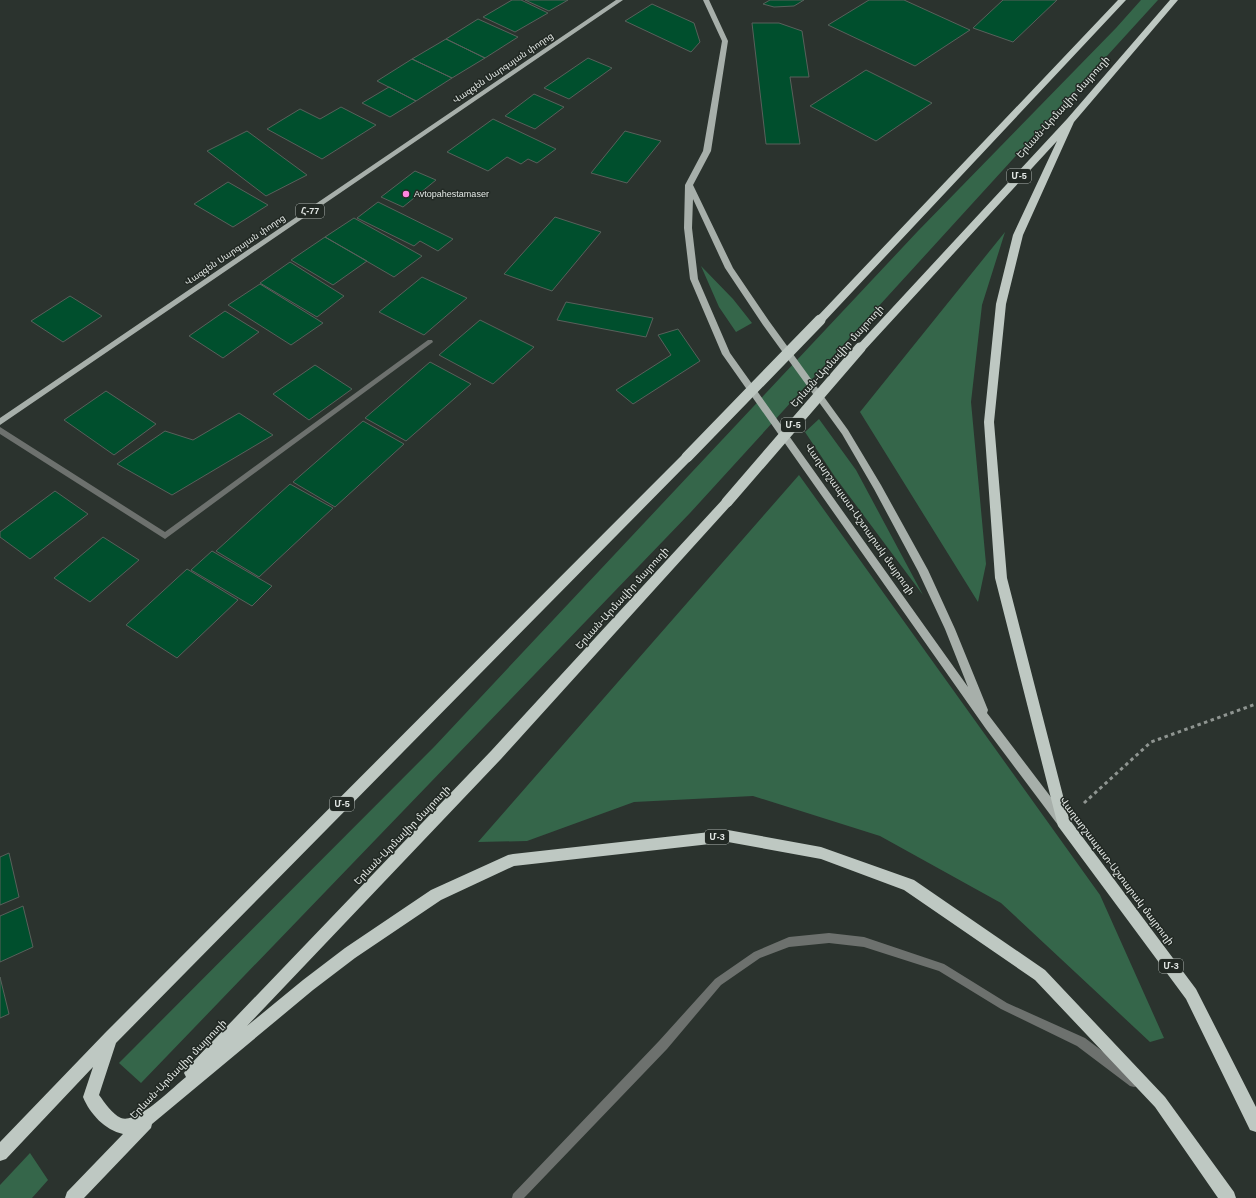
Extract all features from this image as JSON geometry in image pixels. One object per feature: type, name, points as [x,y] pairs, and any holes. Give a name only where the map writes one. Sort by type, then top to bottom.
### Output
[{"type":"highway","name":"Մ-5","points":[[0,1153],[110,1038],[687,457],[820,320],[1122,0]]},
{"type":"highway","name":"Երևան-Արմավիր մայրուղի","points":[[72,1198],[496,755],[727,502],[860,348],[1070,121],[1174,0]]},
{"type":"highway","points":[[1063,822],[1001,578],[989,422],[1001,304],[1018,235],[1070,121]]},
{"type":"highway","name":"Վաղարշապատ-Աշտարակ մայրուղի","points":[[1063,822],[1191,994],[1256,1124]]},
{"type":"highway","name":"Մ-3","points":[[152,1115],[308,985],[350,953],[436,895],[513,860],[728,836],[821,853],[909,885],[1040,975],[1160,1102],[1228,1198]]},
{"type":"highway","points":[[110,1038],[91,1096],[103,1113],[119,1125],[132,1126],[152,1115]]},
{"type":"main road","name":"Վազգեն Սարգսյան փողոց","points":[[0,422],[620,0]]},
{"type":"main road","name":"Վաղարշապատ-Աշտարակ մայրուղի","points":[[706,0],[725,41],[706,151],[689,185],[688,228],[694,279],[726,354],[990,726],[1063,822]]},
{"type":"main road","name":"Վաղարշապատ-Աշտարակ մայրուղի","points":[[689,185],[730,268],[766,323],[845,432],[878,487],[923,570],[950,629],[990,726]]},
{"type":"lane","points":[[0,430],[165,536],[430,342]]},
{"type":"lane","points":[[517,1198],[663,1045],[718,982],[757,955],[790,942],[829,938],[864,942],[941,967],[1004,1006],[1081,1042],[1160,1102]]},
{"type":"path","points":[[1063,822],[1121,771],[1151,742],[1256,704]]},
{"type":"green space","points":[[1141,0],[1158,0],[690,513],[141,1083],[119,1063],[434,747],[918,231],[1116,28]]},
{"type":"green space","points":[[1005,232],[982,305],[971,402],[986,564],[978,602],[860,412]]},
{"type":"green space","points":[[701,266],[733,299],[752,323],[736,332],[719,307]]},
{"type":"green space","points":[[819,419],[856,470],[923,595],[835,477],[805,432]]},
{"type":"green space","points":[[799,475],[1100,895],[1164,1038],[1150,1042],[1001,903],[880,836],[753,796],[634,802],[527,841],[478,842]]},
{"type":"green space","points":[[30,1153],[48,1180],[32,1198],[0,1198],[0,1185]]},
{"type":"building","points":[[512,0],[521,0],[548,13],[515,32],[483,17]]},
{"type":"building","points":[[525,0],[568,0],[549,11]]},
{"type":"building","points":[[770,0],[804,0],[794,6],[774,7],[763,4]]},
{"type":"building","points":[[869,0],[904,0],[970,30],[915,66],[828,25]]},
{"type":"building","points":[[1003,0],[1057,0],[1013,42],[973,28]]},
{"type":"building","points":[[652,4],[694,23],[700,42],[691,52],[625,21]]},
{"type":"building","points":[[478,19],[518,37],[485,58],[446,39]]},
{"type":"building","points":[[752,23],[779,23],[802,31],[809,77],[790,77],[800,144],[766,144]]},
{"type":"building","points":[[446,39],[485,58],[452,78],[412,59]]},
{"type":"building","points":[[588,58],[612,68],[569,99],[544,88]]},
{"type":"building","points":[[412,59],[452,78],[416,101],[377,81]]},
{"type":"building","points":[[866,70],[932,103],[876,141],[810,106]]},
{"type":"building","points":[[389,87],[416,101],[390,117],[362,103]]},
{"type":"building","points":[[534,94],[564,107],[535,129],[505,116]]},
{"type":"building","points":[[341,107],[376,125],[322,159],[267,129],[300,109],[320,119]]},
{"type":"building","points":[[493,119],[556,149],[537,163],[528,159],[521,164],[507,157],[488,171],[447,152]]},
{"type":"building","points":[[247,131],[307,175],[266,196],[207,151]]},
{"type":"building","points":[[625,131],[661,141],[627,183],[591,173]]},
{"type":"building","points":[[415,171],[436,180],[403,207],[381,197]]},
{"type":"building","points":[[228,182],[268,205],[233,227],[194,204]]},
{"type":"building","points":[[378,202],[453,239],[438,251],[420,241],[414,246],[357,218]]},
{"type":"building","points":[[555,217],[601,232],[552,291],[504,274]]},
{"type":"building","points":[[354,218],[422,256],[394,277],[325,237]]},
{"type":"building","points":[[325,237],[367,261],[333,285],[291,260]]},
{"type":"building","points":[[290,262],[344,296],[317,317],[260,283]]},
{"type":"building","points":[[422,277],[467,298],[424,335],[379,312]]},
{"type":"building","points":[[260,284],[323,323],[291,345],[228,305]]},
{"type":"building","points":[[70,296],[102,316],[63,342],[31,321]]},
{"type":"building","points":[[566,302],[653,318],[646,337],[557,320]]},
{"type":"building","points":[[225,311],[259,332],[223,358],[189,336]]},
{"type":"building","points":[[480,320],[534,347],[493,384],[439,355]]},
{"type":"building","points":[[678,329],[700,361],[633,404],[616,390],[671,355],[658,335]]},
{"type":"building","points":[[430,362],[471,384],[406,441],[365,418]]},
{"type":"building","points":[[315,365],[352,389],[309,420],[273,394]]},
{"type":"building","points":[[106,391],[156,424],[114,455],[64,420]]},
{"type":"building","points":[[239,413],[273,435],[172,495],[117,464],[165,431],[193,440]]},
{"type":"building","points":[[363,421],[404,444],[335,507],[293,482]]},
{"type":"building","points":[[290,484],[333,508],[259,577],[216,551]]},
{"type":"building","points":[[55,491],[88,514],[30,559],[0,537],[0,532]]},
{"type":"building","points":[[103,537],[139,560],[90,602],[54,578]]},
{"type":"building","points":[[212,551],[272,586],[252,606],[191,570]]},
{"type":"building","points":[[187,569],[238,600],[177,658],[126,625]]},
{"type":"building","points":[[9,853],[19,897],[0,905],[0,857]]},
{"type":"building","points":[[23,906],[33,947],[0,962],[0,916]]},
{"type":"building","points":[[0,977],[9,1014],[0,1018]]},
{"type":"place","name":"Avtopahestamaser","points":[[406,194]]}]
